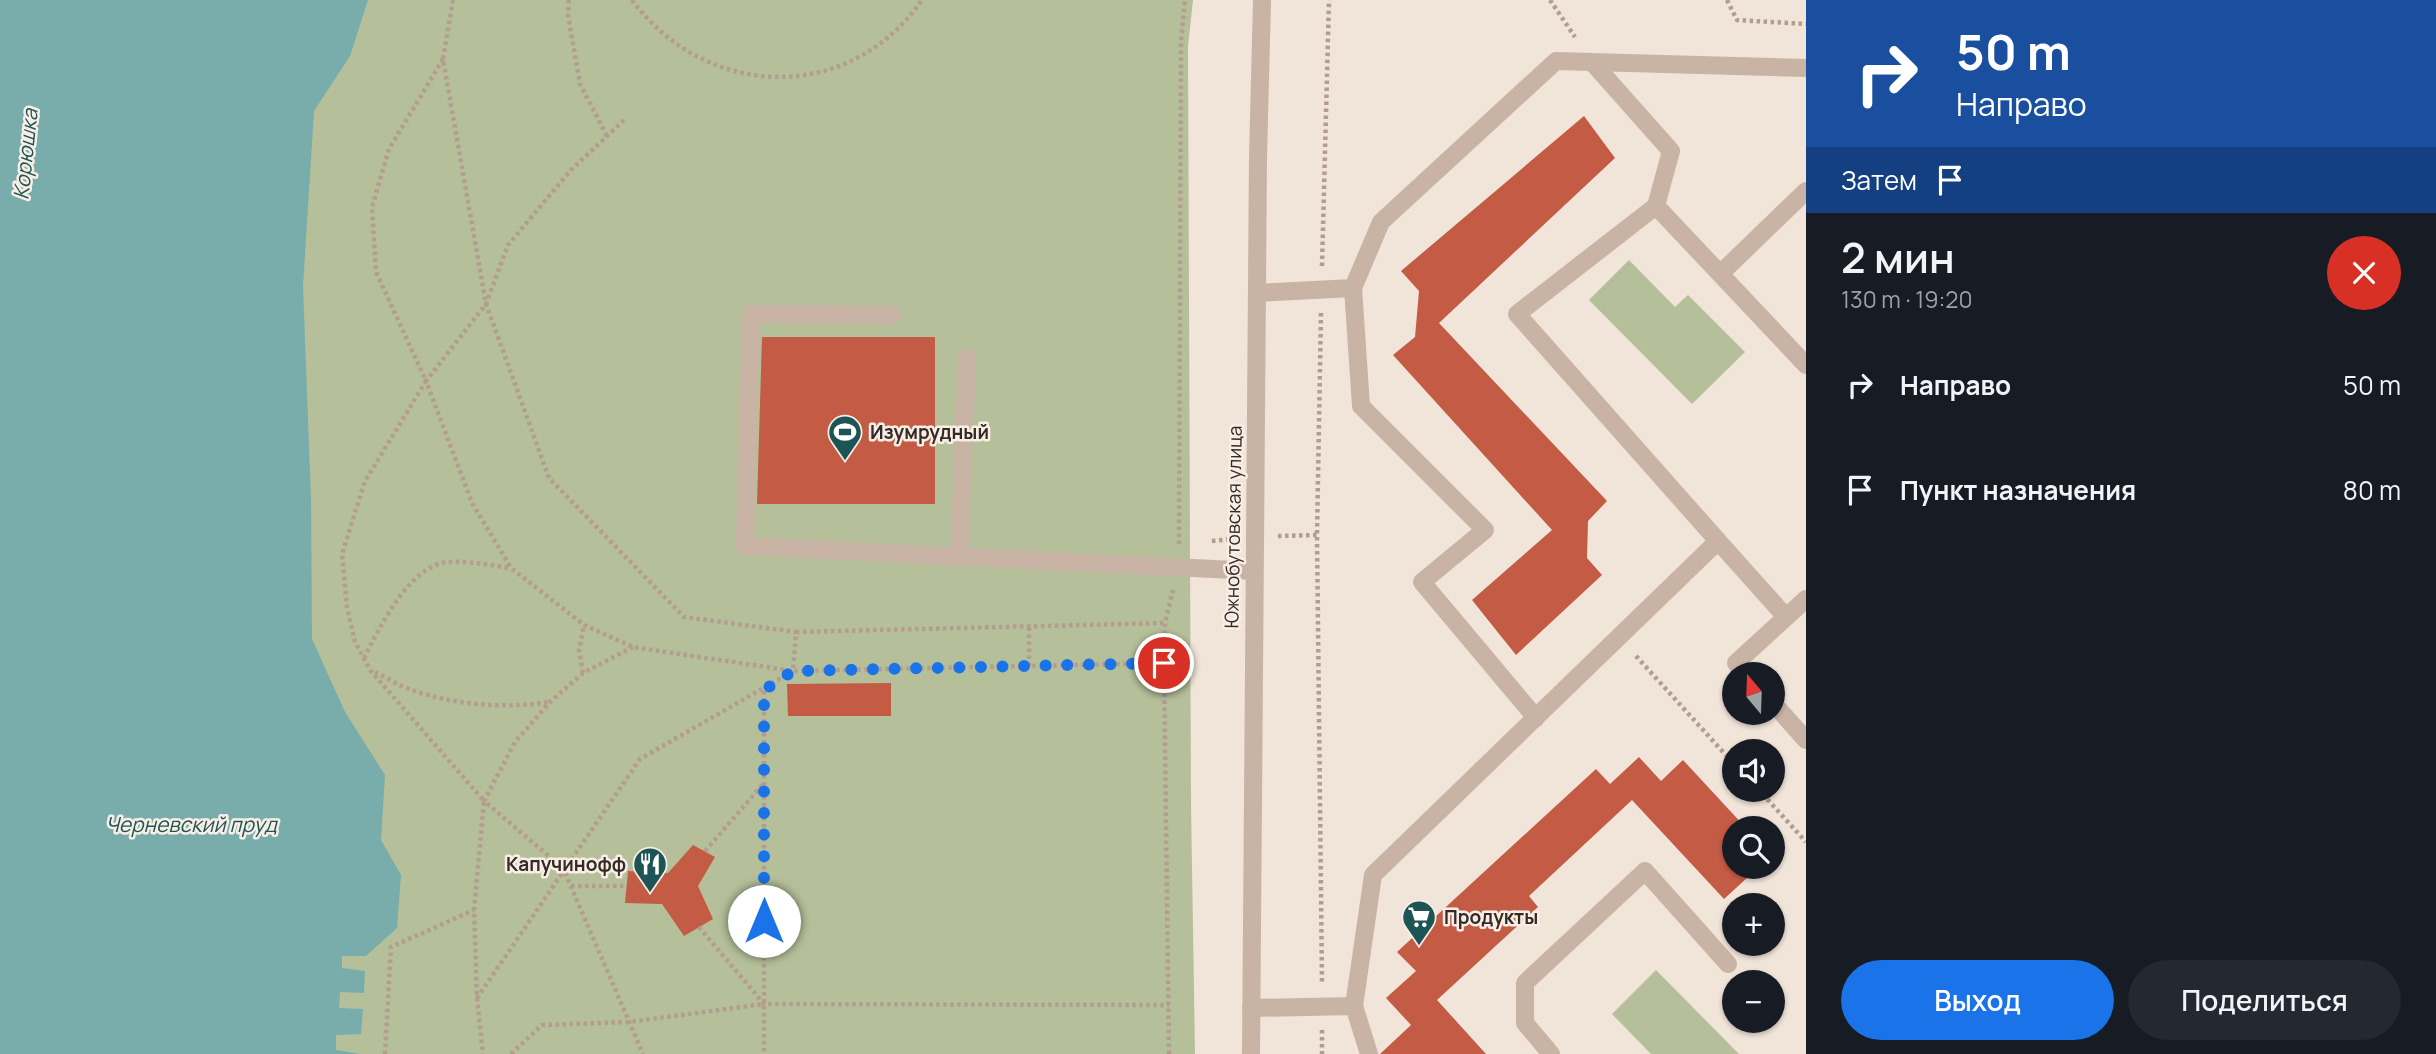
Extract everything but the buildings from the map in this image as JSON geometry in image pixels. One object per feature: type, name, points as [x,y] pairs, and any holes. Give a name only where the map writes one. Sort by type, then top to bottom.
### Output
[{"type":"street","name":"Южнобутовская улица","points":[[1251,1054],[1262,0]]},
{"type":"street","points":[[1536,718],[1422,582],[1485,530],[1361,406],[1353,288],[1381,222],[1556,61],[1806,68]]},
{"type":"street","points":[[1592,62],[1671,150],[1656,206],[1517,314],[1786,617]]},
{"type":"street","points":[[1721,273],[1806,191]]},
{"type":"street","points":[[1656,206],[1806,365]]},
{"type":"street","points":[[1257,293],[1353,288]]},
{"type":"street","points":[[892,315],[751,314],[745,546],[1254,571]]},
{"type":"street","points":[[959,557],[967,358]]},
{"type":"street","points":[[1369,1054],[1354,1006],[1373,875],[1718,541]]},
{"type":"street","points":[[1737,662],[1806,599]]},
{"type":"street","points":[[1785,716],[1806,740]]},
{"type":"street","points":[[1551,1054],[1525,1023],[1525,983],[1645,871],[1728,964]]},
{"type":"street","points":[[1251,1008],[1354,1006]]},
{"type":"path","points":[[453,0],[443,60],[486,304],[550,478],[684,617],[796,632],[1165,623]]},
{"type":"path","points":[[569,0],[568,15],[580,84],[607,136]]},
{"type":"path","points":[[632,0],[668,39],[693,56],[721,68],[781,78],[841,66],[868,52],[893,34],[922,0]]},
{"type":"path","points":[[1169,1054],[1164,663],[1165,623],[1179,566],[1181,41],[1185,0]]},
{"type":"path","points":[[1322,1054],[1317,535],[1329,0]]},
{"type":"path","points":[[1550,0],[1592,62]]},
{"type":"path","points":[[1727,0],[1737,20],[1806,24]]},
{"type":"path","points":[[443,60],[390,149],[372,207],[376,272],[426,381],[472,503],[511,569],[584,625],[633,647],[793,671],[1164,663]]},
{"type":"path","points":[[624,120],[570,170],[508,245],[486,304],[426,381],[365,481],[342,554],[347,607],[355,642],[370,670],[484,801],[563,868],[643,1054]]},
{"type":"path","points":[[364,659],[390,612],[410,584],[430,566],[448,562],[511,569]]},
{"type":"path","points":[[583,673],[579,650],[584,625]]},
{"type":"path","points":[[1029,626],[1029,666]]},
{"type":"path","points":[[793,671],[796,632]]},
{"type":"path","points":[[1619,638],[1722,751]]},
{"type":"path","points":[[483,1054],[477,998],[474,910],[484,801],[515,742],[550,702],[583,673],[633,647]]},
{"type":"path","points":[[370,670],[409,689],[461,701],[517,707],[550,702]]},
{"type":"path","points":[[477,998],[563,868],[640,759],[793,671]]},
{"type":"path","points":[[764,690],[764,1054]]},
{"type":"path","points":[[705,851],[764,782]]},
{"type":"path","points":[[1770,802],[1806,842]]},
{"type":"path","points":[[571,886],[626,886]]},
{"type":"path","points":[[384,1054],[391,947],[474,910]]},
{"type":"path","points":[[699,927],[764,1004]]},
{"type":"path","points":[[511,1054],[542,1025],[629,1022],[764,1004],[1169,1005]]},
{"type":"green space","points":[[0,0],[1193,0],[1188,46],[1191,805],[1195,1054],[0,1054]]},
{"type":"green space","points":[[1629,260],[1675,307],[1688,295],[1745,352],[1692,404],[1589,300]]},
{"type":"green space","points":[[1656,970],[1739,1054],[1651,1054],[1612,1014]]},
{"type":"water","name":"Черневский пруд","points":[[0,0],[368,0],[350,56],[314,111],[303,286],[311,499],[312,639],[345,712],[385,775],[381,840],[401,875],[397,928],[366,956],[342,956],[342,968],[365,971],[364,993],[340,992],[339,1008],[363,1009],[361,1034],[336,1035],[336,1050],[360,1054],[0,1054]]},
{"type":"place","name":"Изумрудный","points":[[845,462]]},
{"type":"place","name":"Капучинофф","points":[[650,894]]},
{"type":"place","name":"Продукты","points":[[1419,947]]},
{"type":"route","points":[[764,921],[764,690],[793,671],[1164,663]]},
{"type":"water label","name":"Корюшка","points":[[25,154]]}]
